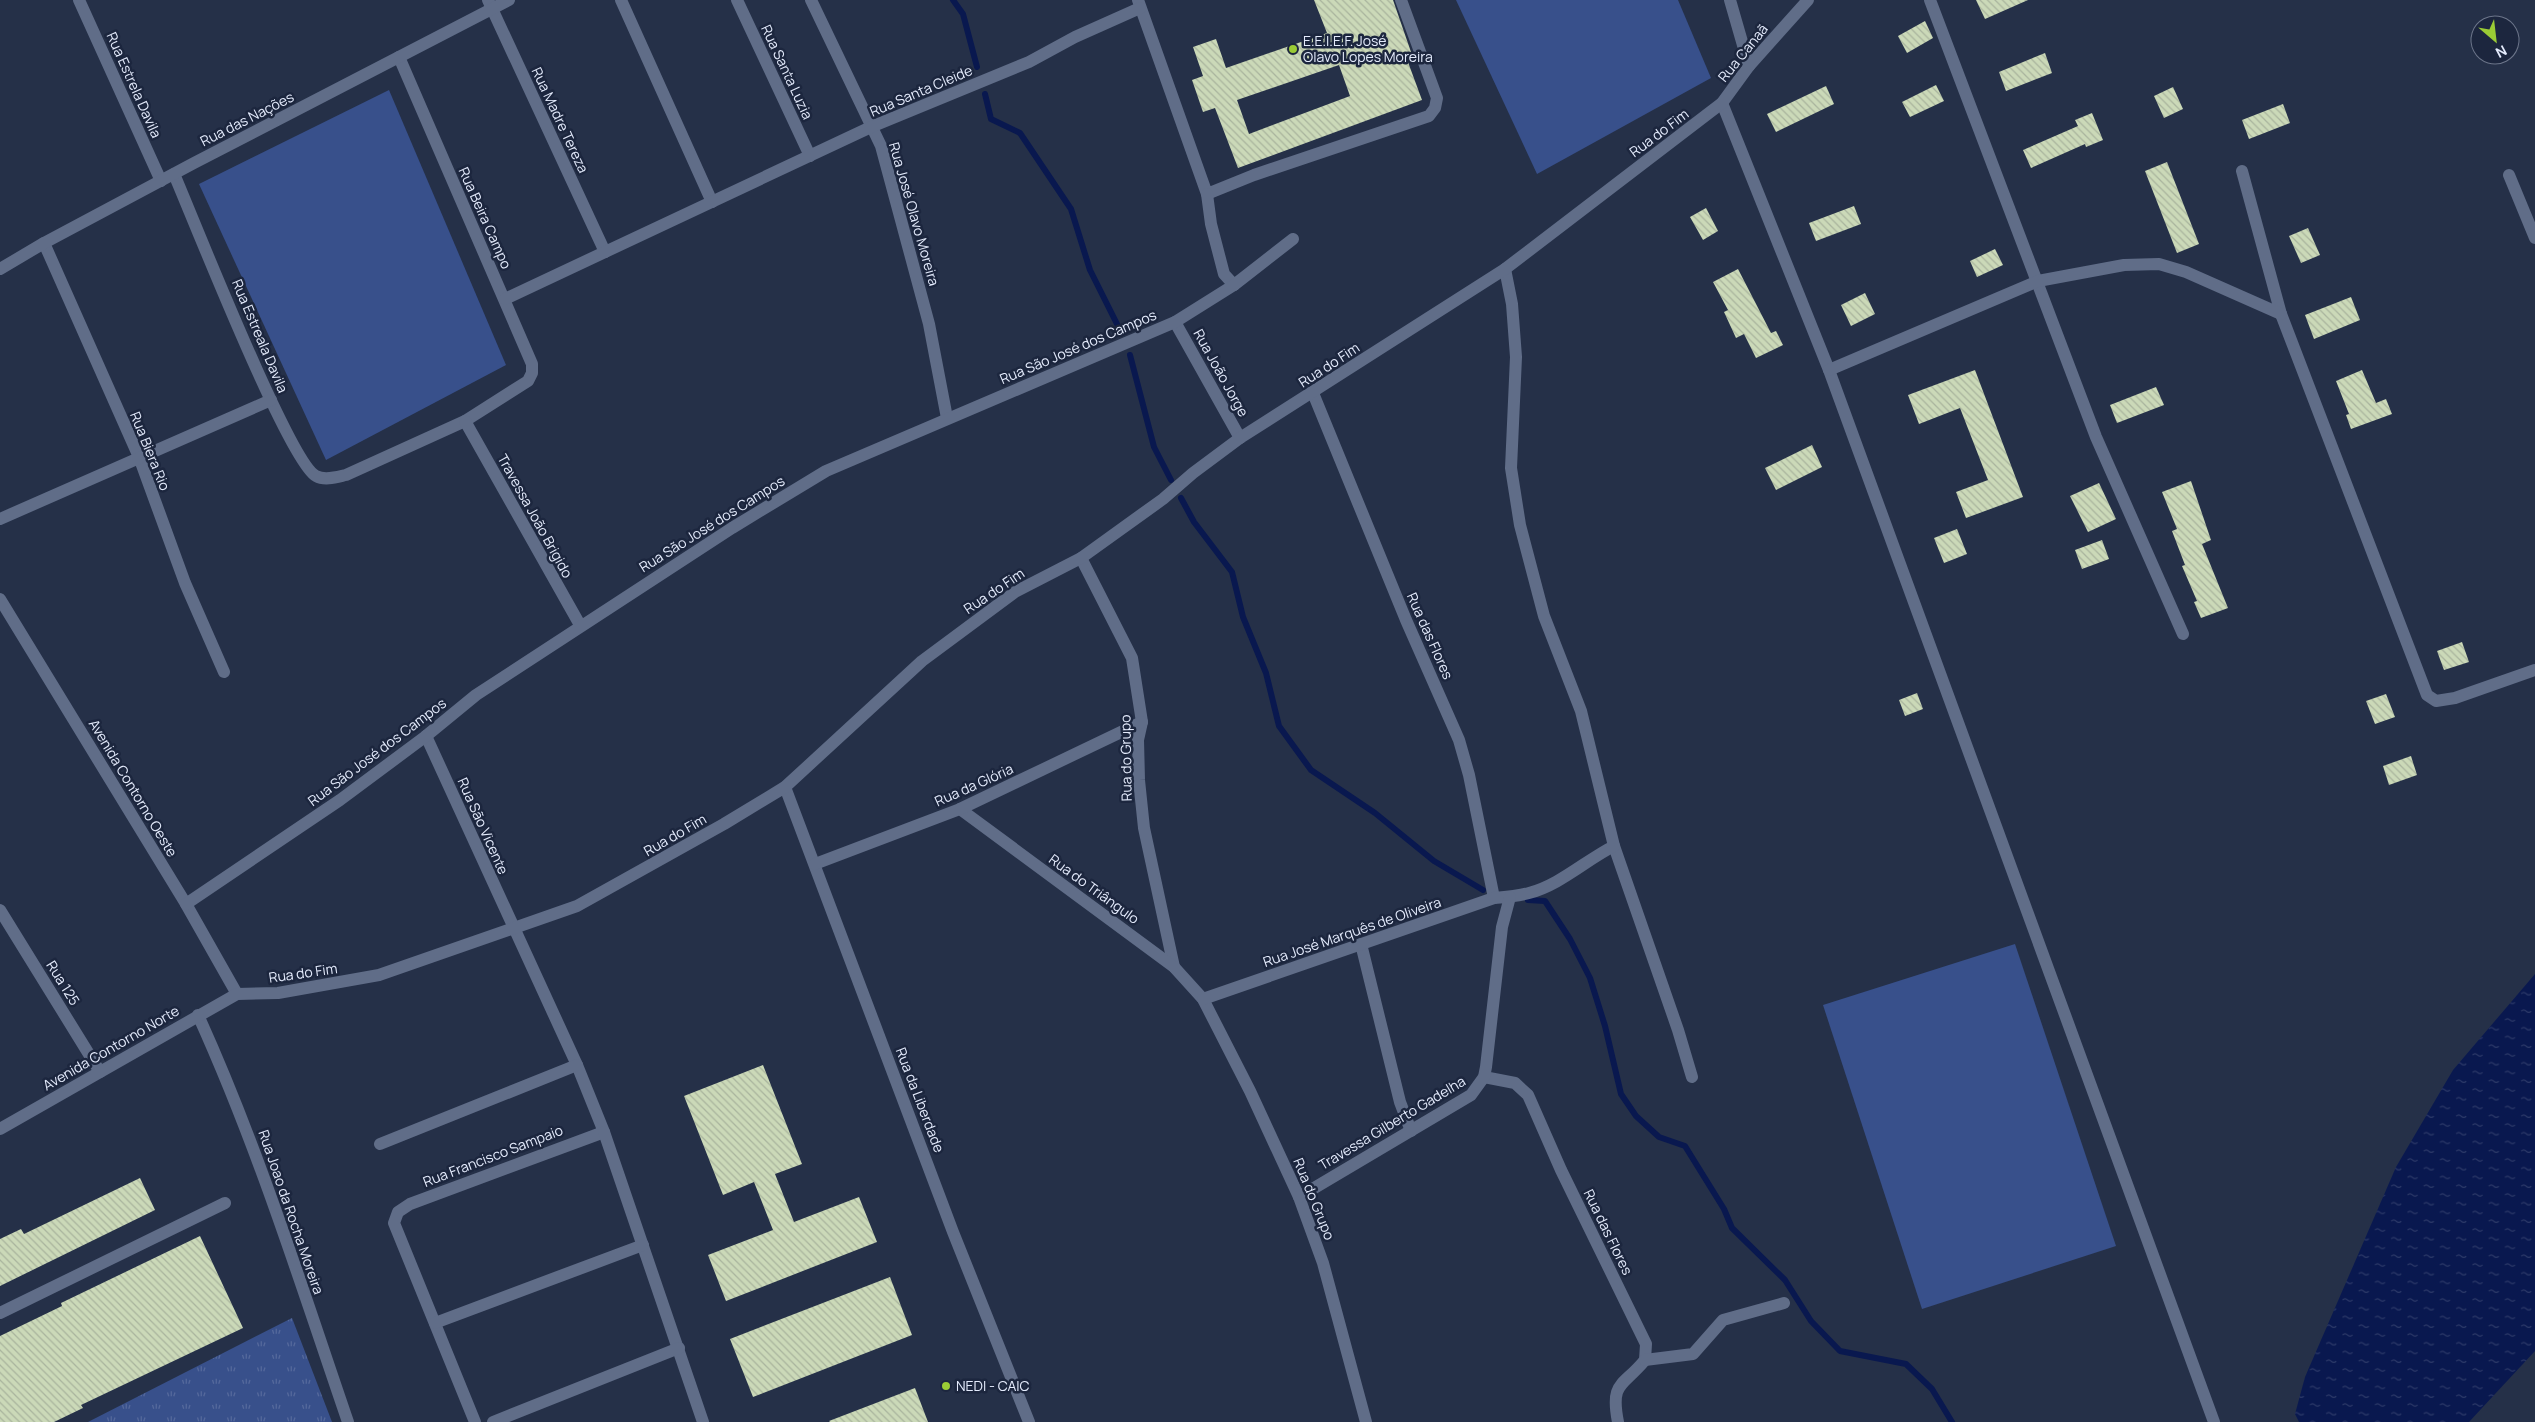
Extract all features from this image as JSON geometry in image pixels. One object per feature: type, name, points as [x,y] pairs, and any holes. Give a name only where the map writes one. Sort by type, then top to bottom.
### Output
[{"type":"street","name":"Rua Estrela Davila","points":[[79,0],[161,181]]},
{"type":"street","name":"Rua das Nações","points":[[0,269],[44,243],[399,57],[490,4],[509,0]]},
{"type":"street","points":[[621,0],[712,202]]},
{"type":"street","name":"Rua Santa Luzia","points":[[737,0],[810,156]]},
{"type":"street","name":"Rua José Olavo Moreira","points":[[811,0],[881,146],[893,184],[929,324],[948,418]]},
{"type":"street","points":[[1207,194],[1254,175],[1429,116],[1435,108],[1437,98],[1400,0]]},
{"type":"street","points":[[1730,0],[1749,66]]},
{"type":"street","name":"Rua Canaã","points":[[1722,103],[1749,66],[1808,0]]},
{"type":"street","points":[[1930,0],[2096,437],[2183,634]]},
{"type":"street","name":"Rua Madre Tereza","points":[[490,4],[605,252]]},
{"type":"street","points":[[1139,4],[1207,194],[1211,224],[1224,274],[1234,285]]},
{"type":"street","name":"Rua Santa Cleide","points":[[505,300],[872,127],[1029,62],[1139,4]]},
{"type":"street","name":"Rua Beira Campo","points":[[399,57],[532,364],[532,373],[528,381],[520,388]]},
{"type":"street","points":[[1722,103],[1829,370],[2214,1422]]},
{"type":"street","name":"Rua do Fim","points":[[237,994],[278,993],[379,975],[577,906],[660,862],[785,787],[922,661],[1015,592],[1081,558],[1163,499],[1193,473],[1240,438],[1313,393],[1505,268],[1722,103]]},
{"type":"street","points":[[2242,171],[2282,314],[2427,695],[2436,701],[2455,698],[2535,670]]},
{"type":"street","name":"Rua Estreala Davila","points":[[174,174],[271,400],[305,465],[316,476],[330,478],[346,475],[465,422],[520,388]]},
{"type":"street","points":[[2509,175],[2535,238]]},
{"type":"street","name":"Rua São José dos Campos","points":[[186,904],[279,843],[426,736],[476,695],[580,625],[732,528],[826,471],[1175,322],[1234,285],[1293,239]]},
{"type":"street","name":"Rua Biera Rio","points":[[44,243],[139,457],[185,583],[224,672]]},
{"type":"street","points":[[1829,370],[2038,281],[2124,265],[2159,264],[2186,272],[2282,314]]},
{"type":"street","points":[[1505,268],[1512,304],[1516,357],[1512,468],[1520,525],[1544,616],[1581,711],[1614,846],[1678,1030],[1692,1077]]},
{"type":"street","name":"Rua João Jorge","points":[[1175,322],[1240,438]]},
{"type":"street","name":"Rua das Flores","points":[[1313,393],[1406,620],[1459,740],[1469,775],[1494,898]]},
{"type":"street","points":[[0,519],[271,400]]},
{"type":"street","name":"Travessa João Brigido","points":[[465,422],[580,625]]},
{"type":"street","name":"Rua do Grupo","points":[[1081,558],[1132,658],[1142,722],[1138,740],[1139,780],[1144,828],[1174,967]]},
{"type":"street","name":"Avenida Contorno Oeste","points":[[0,599],[186,904],[237,994]]},
{"type":"street","name":"Rua da Glória","points":[[814,864],[960,809],[1142,722]]},
{"type":"street","name":"Rua São Vicente","points":[[426,736],[512,928]]},
{"type":"street","name":"Rua da Liberdade","points":[[785,787],[953,1232],[1029,1422]]},
{"type":"street","name":"Rua do Triângulo","points":[[960,809],[1174,967],[1203,999]]},
{"type":"street","name":"Rua José Marquês de Oliveira","points":[[1203,999],[1494,898],[1531,893],[1570,873],[1594,856],[1614,846]]},
{"type":"street","name":"Travessa Gilberto Gadelha","points":[[1299,1197],[1471,1095],[1484,1077],[1491,1035],[1504,914],[1510,897]]},
{"type":"street","name":"Rua 125","points":[[0,910],[100,1072]]},
{"type":"street","points":[[512,928],[577,1065],[604,1132],[703,1422]]},
{"type":"street","points":[[1361,944],[1400,1102],[1411,1131]]},
{"type":"street","name":"Avenida Contorno Norte","points":[[0,1129],[237,994]]},
{"type":"street","name":"Rua do Grupo","points":[[1203,999],[1250,1090],[1299,1197],[1323,1263],[1366,1422]]},
{"type":"street","name":"Rua Joao da Rocha Moreira","points":[[198,1015],[224,1072],[255,1151],[348,1422]]},
{"type":"street","points":[[380,1144],[577,1065]]},
{"type":"street","name":"Rua das Flores","points":[[1484,1077],[1515,1083],[1528,1095],[1561,1170],[1646,1344],[1645,1360]]},
{"type":"street","name":"Rua Francisco Sampaio","points":[[475,1422],[394,1224],[398,1212],[410,1204],[604,1132]]},
{"type":"street","points":[[0,1312],[225,1203]]},
{"type":"street","points":[[435,1323],[643,1245]]},
{"type":"street","points":[[1618,1422],[1614,1404],[1618,1385],[1645,1360],[1693,1354],[1723,1320],[1784,1303]]},
{"type":"street","points":[[493,1422],[679,1348]]},
{"type":"green space","points":[[1456,0],[1678,0],[1711,78],[1537,174]]},
{"type":"green space","points":[[389,90],[506,365],[326,460],[199,184]]},
{"type":"green space","points":[[2015,944],[2116,1246],[1922,1309],[1823,1005]]},
{"type":"green space","points":[[292,1318],[332,1422],[88,1422]]},
{"type":"water","points":[[2535,974],[2535,1351],[2469,1422],[2299,1422],[2295,1414],[2305,1377],[2396,1167],[2453,1070]]},
{"type":"building","points":[[1314,0],[1393,0],[1411,52],[1405,54],[1422,100],[1238,168],[1215,108],[1203,112],[1192,80],[1203,76],[1193,47],[1216,39],[1226,68],[1327,33]],"holes":[[[1339,65],[1350,96],[1249,134],[1237,100]]]},
{"type":"building","points":[[1976,0],[2028,0],[1985,19]]},
{"type":"building","points":[[1925,21],[1933,38],[1907,53],[1898,36]]},
{"type":"building","points":[[2045,53],[2052,73],[2006,91],[1999,72]]},
{"type":"building","points":[[1936,85],[1944,101],[1910,117],[1902,102]]},
{"type":"building","points":[[1826,86],[1834,104],[1776,132],[1767,114]]},
{"type":"building","points":[[2173,87],[2183,109],[2164,118],[2154,96]]},
{"type":"building","points":[[2283,104],[2290,123],[2249,139],[2242,120]]},
{"type":"building","points":[[2092,113],[2103,140],[2086,147],[2085,144],[2031,168],[2023,150],[2078,126],[2075,120]]},
{"type":"building","points":[[2167,162],[2199,244],[2177,253],[2145,171]]},
{"type":"building","points":[[1854,206],[1861,224],[1816,241],[1809,223]]},
{"type":"building","points":[[1706,208],[1718,231],[1703,240],[1690,217]]},
{"type":"building","points":[[2308,228],[2320,255],[2301,263],[2289,236]]},
{"type":"building","points":[[1995,249],[2003,265],[1977,277],[1970,261]]},
{"type":"building","points":[[1738,269],[1771,333],[1776,331],[1783,345],[1756,358],[1744,334],[1736,338],[1724,312],[1728,310],[1713,282]]},
{"type":"building","points":[[1865,293],[1875,314],[1851,326],[1841,305]]},
{"type":"building","points":[[2351,297],[2360,320],[2314,339],[2305,315]]},
{"type":"building","points":[[1975,370],[2023,497],[1966,518],[1956,492],[1988,480],[1960,408],[1919,424],[1908,395]]},
{"type":"building","points":[[2362,370],[2376,403],[2386,399],[2392,414],[2351,429],[2346,415],[2349,414],[2336,381]]},
{"type":"building","points":[[2156,387],[2164,405],[2117,423],[2110,405]]},
{"type":"building","points":[[1812,445],[1822,467],[1776,490],[1765,468]]},
{"type":"building","points":[[2191,481],[2211,540],[2202,544],[2228,608],[2201,618],[2194,602],[2197,601],[2182,566],[2185,565],[2172,531],[2177,529],[2162,492]]},
{"type":"building","points":[[2099,483],[2116,519],[2088,532],[2070,496]]},
{"type":"building","points":[[1957,529],[1967,554],[1944,563],[1934,538]]},
{"type":"building","points":[[2102,540],[2109,559],[2082,569],[2075,550]]},
{"type":"building","points":[[2462,642],[2469,662],[2444,670],[2437,651]]},
{"type":"building","points":[[1917,693],[1923,709],[1905,716],[1899,700]]},
{"type":"building","points":[[2386,694],[2395,717],[2375,724],[2366,701]]},
{"type":"building","points":[[2411,756],[2417,775],[2389,785],[2383,766]]},
{"type":"building","points":[[763,1065],[802,1164],[775,1174],[794,1222],[859,1197],[877,1242],[726,1301],[708,1255],[773,1230],[754,1182],[723,1195],[684,1096]]},
{"type":"building","points":[[140,1178],[155,1210],[0,1286],[0,1239],[21,1229],[24,1234]]},
{"type":"building","points":[[200,1236],[243,1328],[81,1405],[83,1408],[54,1422],[0,1422],[0,1336],[62,1306],[61,1303]]},
{"type":"building","points":[[890,1277],[912,1335],[753,1397],[730,1339]]},
{"type":"building","points":[[915,1388],[928,1422],[829,1421]]},
{"type":"waterway","points":[[953,0],[963,14],[977,67]]},
{"type":"waterway","points":[[985,94],[991,119],[1020,133],[1071,209],[1090,270],[1118,326]]},
{"type":"waterway","points":[[1130,355],[1154,447],[1171,480]]},
{"type":"waterway","points":[[1181,498],[1194,522],[1232,572],[1243,617],[1266,673],[1279,726],[1311,770],[1375,813],[1434,861],[1483,890]]},
{"type":"waterway","points":[[1528,900],[1545,901],[1570,939],[1590,978],[1605,1026],[1621,1094],[1636,1116],[1659,1137],[1685,1146],[1724,1209],[1732,1228],[1785,1280],[1811,1321],[1840,1351],[1906,1364],[1932,1389],[1952,1422]]},
{"type":"place","name":"E.E.I.E.F. José Olavo Lopes Moreira","points":[[1293,49]]},
{"type":"place","name":"NEDI - CAIC","points":[[946,1386]]}]
